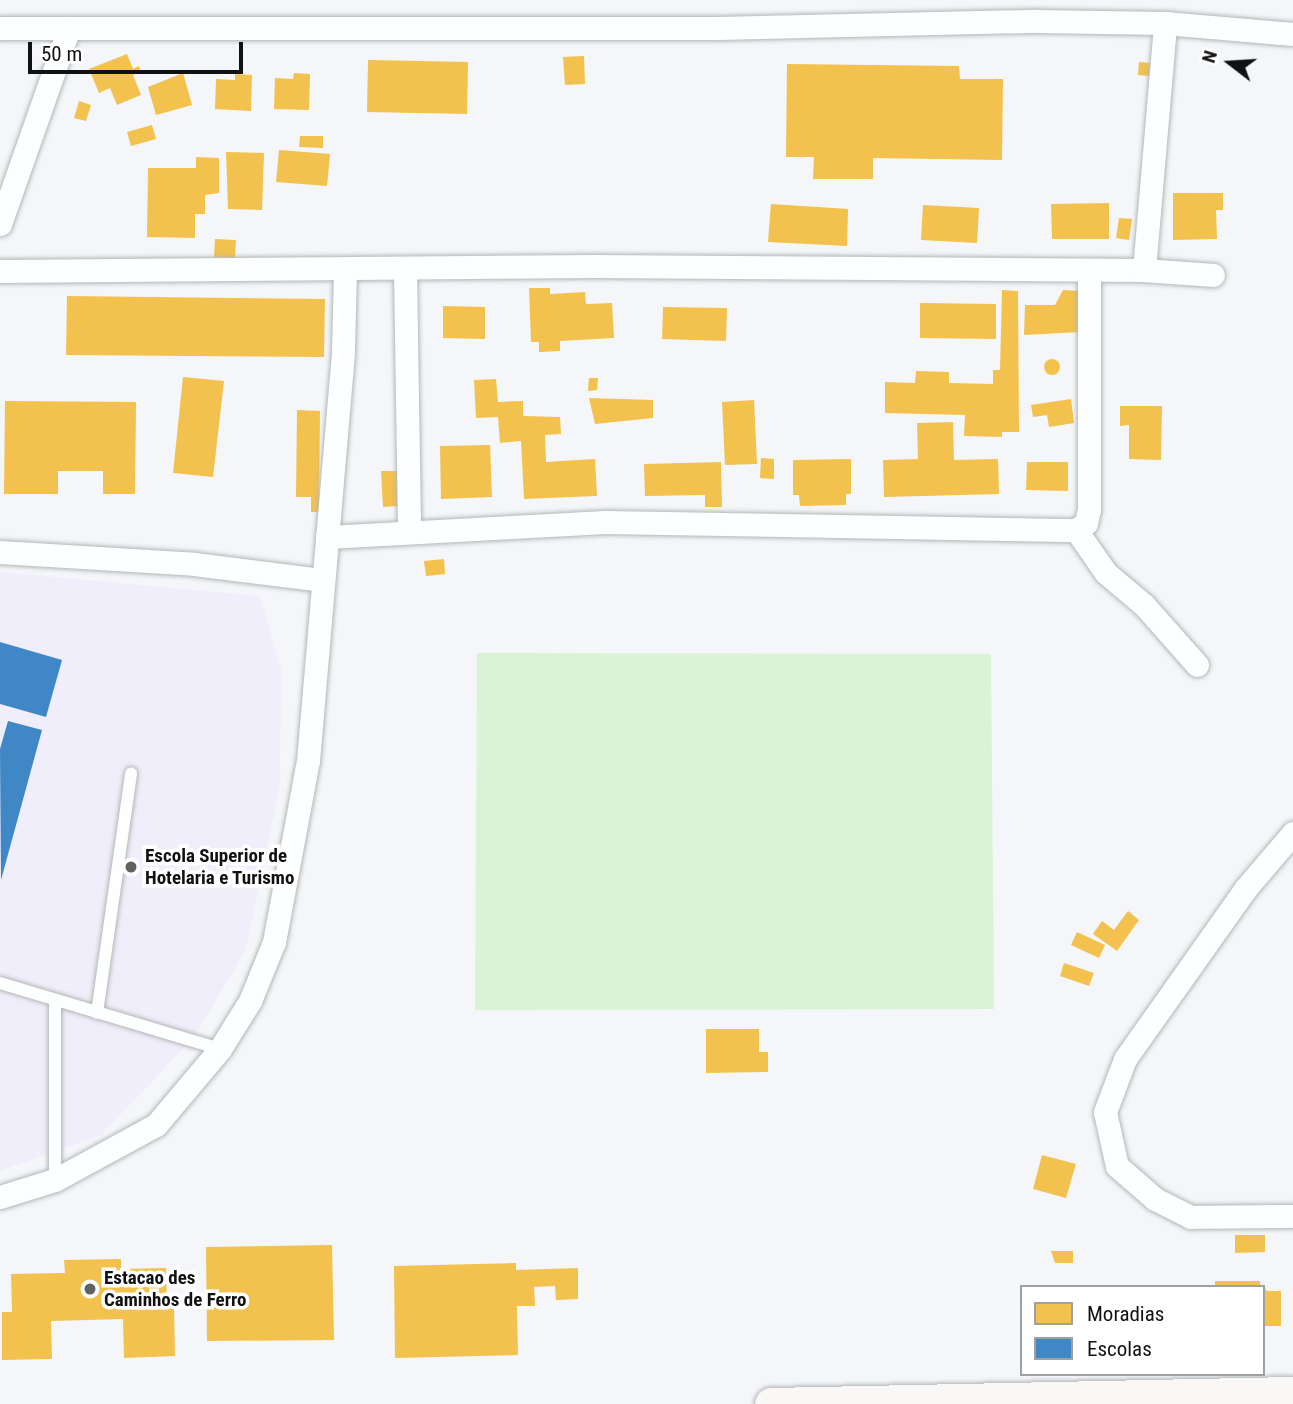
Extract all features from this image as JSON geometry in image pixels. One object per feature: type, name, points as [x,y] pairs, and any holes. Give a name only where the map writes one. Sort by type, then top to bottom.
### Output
[{"type":"main road","points":[[771,1404],[1293,1394]]},
{"type":"street","points":[[1144,270],[1165,23]]},
{"type":"street","points":[[0,29],[68,31],[1165,23],[1293,34]]},
{"type":"street","points":[[0,224],[68,31]]},
{"type":"street","points":[[0,271],[405,271],[594,266],[1144,270],[1213,275]]},
{"type":"street","points":[[0,1197],[55,1180],[156,1125],[220,1049],[250,1000],[274,942],[290,876],[308,761],[327,537],[345,270]]},
{"type":"street","points":[[327,537],[409,530],[632,522],[1076,530],[1086,523],[1089,509],[1089,270]]},
{"type":"street","points":[[405,271],[409,530]]},
{"type":"street","points":[[1076,530],[1106,573],[1144,605],[1198,665]]},
{"type":"street","points":[[0,552],[194,564],[323,580]]},
{"type":"street","points":[[1293,833],[1246,888],[1125,1059],[1105,1112],[1117,1166],[1155,1199],[1191,1217],[1293,1216]]},
{"type":"lane","points":[[97,1013],[131,773]]},
{"type":"lane","points":[[0,983],[220,1049]]},
{"type":"lane","points":[[55,1000],[55,1180]]},
{"type":"shaded area","name":"Escola Superior de Hotelaria e Turismo","points":[[0,572],[260,596],[281,669],[280,785],[246,949],[194,1037],[101,1135],[0,1171]]},
{"type":"green space","points":[[477,653],[991,654],[994,1009],[475,1010]]},
{"type":"building: Moradias","points":[[127,54],[133,69],[139,66],[141,72],[133,75],[141,95],[117,105],[110,88],[99,93],[89,69]]},
{"type":"building: Moradias","points":[[584,56],[585,84],[565,85],[563,57]]},
{"type":"building: Moradias","points":[[368,60],[468,62],[467,114],[367,112]]},
{"type":"building: Moradias","points":[[1139,62],[1150,63],[1149,76],[1138,75]]},
{"type":"building: Moradias","points":[[787,64],[959,66],[960,79],[1003,79],[1002,160],[873,158],[873,179],[813,179],[814,157],[786,157]]},
{"type":"building: Moradias","points":[[183,73],[192,105],[156,115],[148,87]]},
{"type":"building: Moradias","points":[[294,73],[310,74],[309,110],[274,109],[275,78],[293,79]]},
{"type":"building: Moradias","points":[[235,74],[252,75],[251,111],[215,109],[216,79],[235,80]]},
{"type":"building: Moradias","points":[[79,101],[91,105],[86,121],[74,118]]},
{"type":"building: Moradias","points":[[152,125],[156,139],[131,146],[127,132]]},
{"type":"building: Moradias","points":[[300,136],[323,136],[323,148],[299,147]]},
{"type":"building: Moradias","points":[[279,150],[330,154],[327,186],[276,182]]},
{"type":"building: Moradias","points":[[226,152],[264,153],[262,210],[228,209]]},
{"type":"building: Moradias","points":[[196,157],[219,158],[219,193],[205,195],[205,214],[195,214],[195,238],[147,237],[148,168],[196,168]]},
{"type":"building: Moradias","points":[[1173,193],[1223,193],[1223,210],[1216,210],[1217,239],[1173,240]]},
{"type":"building: Moradias","points":[[1109,203],[1109,239],[1052,239],[1051,204]]},
{"type":"building: Moradias","points":[[771,204],[848,209],[847,246],[768,242]]},
{"type":"building: Moradias","points":[[923,205],[979,208],[977,243],[921,240]]},
{"type":"building: Moradias","points":[[1119,218],[1132,219],[1129,240],[1116,238]]},
{"type":"building: Moradias","points":[[215,239],[236,240],[235,258],[214,257]]},
{"type":"building: Moradias","points":[[529,288],[550,288],[550,294],[585,292],[586,304],[612,303],[614,338],[560,341],[560,351],[539,352],[539,342],[531,342]]},
{"type":"building: Moradias","points":[[1002,290],[1018,291],[1019,432],[1002,432],[1002,437],[964,436],[965,415],[885,413],[885,382],[915,383],[916,371],[949,372],[949,383],[993,384],[993,370],[1000,370]]},
{"type":"building: Moradias","points":[[1063,290],[1080,291],[1080,332],[1024,335],[1025,305],[1055,305]]},
{"type":"building: Moradias","points":[[67,296],[325,299],[324,357],[66,355]]},
{"type":"building: Moradias","points":[[920,303],[996,304],[996,339],[920,338]]},
{"type":"building: Moradias","points":[[443,306],[485,307],[485,339],[443,338]]},
{"type":"building: Moradias","points":[[663,307],[727,308],[726,341],[662,339]]},
{"type":"building: Moradias","points":[[1049,359],[1055,359],[1060,367],[1058,373],[1049,375],[1044,370],[1044,364]]},
{"type":"building: Moradias","points":[[183,377],[224,381],[213,477],[173,473]]},
{"type":"building: Moradias","points":[[589,378],[598,378],[597,390],[588,391]]},
{"type":"building: Moradias","points":[[496,379],[498,402],[523,401],[523,416],[560,417],[561,434],[545,435],[546,462],[595,459],[597,496],[524,499],[521,441],[500,443],[498,417],[476,418],[474,380]]},
{"type":"building: Moradias","points":[[589,398],[653,400],[653,418],[595,424]]},
{"type":"building: Moradias","points":[[1071,399],[1074,423],[1049,427],[1047,415],[1033,417],[1031,405]]},
{"type":"building: Moradias","points":[[754,400],[757,464],[725,465],[722,402]]},
{"type":"building: Moradias","points":[[5,401],[136,402],[135,494],[103,494],[103,471],[58,471],[58,494],[4,494]]},
{"type":"building: Moradias","points":[[1120,406],[1162,406],[1161,460],[1129,459],[1129,425],[1120,426]]},
{"type":"building: Moradias","points":[[297,410],[320,411],[319,497],[325,497],[325,512],[311,512],[311,497],[296,497]]},
{"type":"building: Moradias","points":[[953,422],[954,460],[998,459],[999,494],[884,497],[883,460],[918,459],[917,423]]},
{"type":"building: Moradias","points":[[490,445],[492,497],[441,499],[440,446]]},
{"type":"building: Moradias","points":[[761,458],[774,459],[774,479],[760,478]]},
{"type":"building: Moradias","points":[[851,459],[851,494],[846,494],[846,505],[800,506],[799,495],[793,495],[793,460]]},
{"type":"building: Moradias","points":[[721,462],[722,507],[705,507],[705,495],[645,496],[644,464]]},
{"type":"building: Moradias","points":[[1027,462],[1068,462],[1068,491],[1026,490]]},
{"type":"building: Moradias","points":[[381,471],[397,471],[398,506],[383,507]]},
{"type":"building: Moradias","points":[[444,559],[445,574],[426,576],[424,561]]},
{"type":"building: Moradias","points":[[1128,911],[1139,920],[1117,951],[1093,934],[1102,921],[1114,930]]},
{"type":"building: Moradias","points":[[1077,932],[1105,945],[1099,958],[1071,945]]},
{"type":"building: Moradias","points":[[1064,963],[1094,973],[1089,986],[1060,976]]},
{"type":"building: Moradias","points":[[706,1029],[759,1029],[759,1052],[768,1052],[768,1072],[706,1073]]},
{"type":"building: Moradias","points":[[1042,1155],[1076,1164],[1066,1198],[1033,1189]]},
{"type":"building: Moradias","points":[[1235,1235],[1265,1235],[1265,1252],[1235,1253]]},
{"type":"building: Moradias","points":[[332,1245],[334,1340],[207,1341],[206,1247]]},
{"type":"building: Moradias","points":[[1051,1251],[1073,1251],[1073,1263],[1055,1263]]},
{"type":"building: Moradias","points":[[121,1259],[121,1269],[166,1268],[167,1306],[174,1306],[175,1356],[124,1358],[123,1319],[51,1321],[52,1359],[2,1360],[2,1312],[12,1312],[11,1274],[65,1273],[64,1260]]},
{"type":"building: Moradias","points":[[516,1263],[516,1270],[578,1268],[578,1299],[556,1300],[555,1286],[534,1287],[535,1306],[517,1306],[518,1355],[395,1358],[394,1266]]},
{"type":"building: Moradias","points":[[1215,1281],[1260,1281],[1260,1285],[1215,1285]]},
{"type":"building: Moradias","points":[[1265,1288],[1267,1291],[1281,1291],[1281,1326],[1265,1326]]},
{"type":"building: Escolas","points":[[0,642],[62,660],[46,717],[0,704]]},
{"type":"building: Escolas","points":[[8,721],[42,730],[1,880],[0,749]]},
{"type":"place","name":"Escola Superior de Hotelaria e Turismo","points":[[131,867]]},
{"type":"place","name":"Estacao des Caminhos de Ferro","points":[[90,1289]]}]
